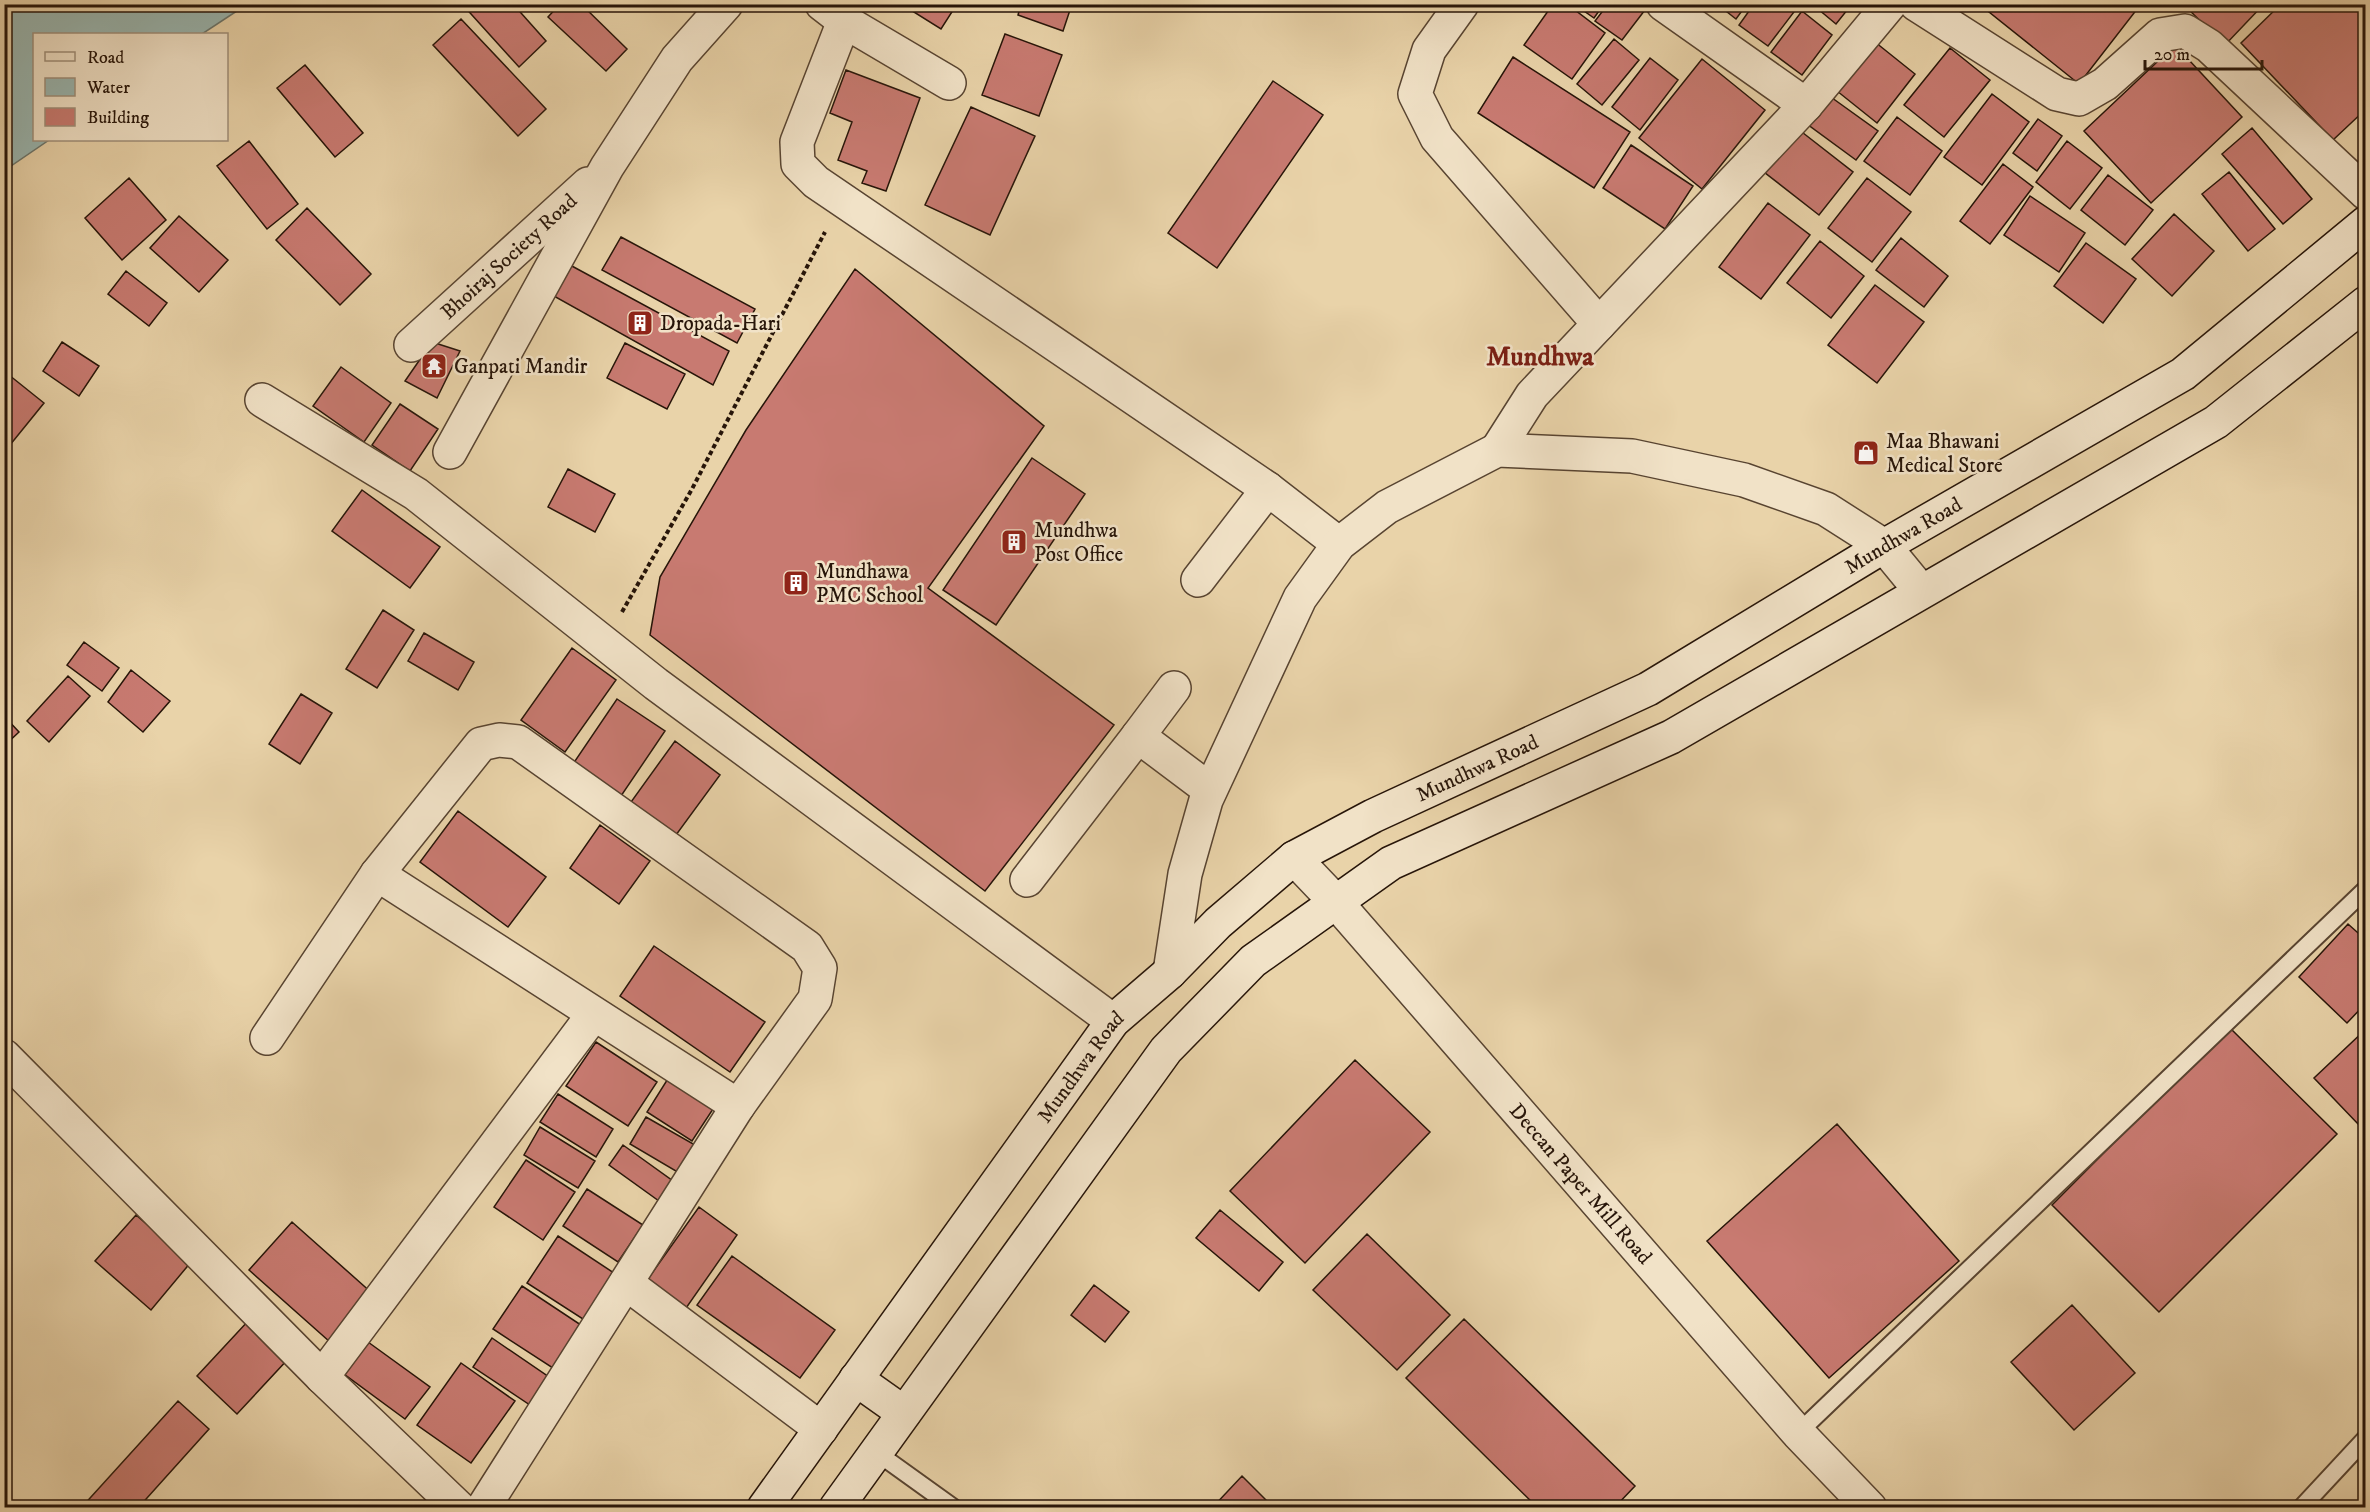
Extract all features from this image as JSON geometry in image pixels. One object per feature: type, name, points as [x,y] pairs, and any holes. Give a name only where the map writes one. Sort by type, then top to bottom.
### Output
[{"type":"street","name":"Bhoiraj Society Road","points":[[450,452],[607,167],[677,59],[726,4]]},
{"type":"street","points":[[1462,4],[1429,51],[1415,94],[1437,138],[1599,324]]},
{"type":"street","points":[[1663,4],[1806,105]]},
{"type":"street","points":[[1497,450],[1532,395],[1806,105],[1890,4]]},
{"type":"street","points":[[1923,6],[2057,94],[2079,99],[2105,84],[2160,35],[2185,30],[2209,46],[2366,193]]},
{"type":"street","points":[[949,83],[833,13],[797,142],[798,164],[816,182],[1268,489],[1339,544]]},
{"type":"street","name":"Bhoiraj Society Road","points":[[411,345],[607,167]]},
{"type":"street","name":"Mundhwa Road","points":[[764,1508],[1113,1021],[1170,972],[1218,922],[1294,858],[1374,816],[1648,689],[1884,546],[2183,374],[2366,223]]},
{"type":"street","points":[[836,1508],[1166,1050],[1253,962],[1391,863],[1671,737],[2216,422],[2366,303]]},
{"type":"street","points":[[262,400],[416,494],[665,691],[1113,1021]]},
{"type":"street","points":[[1170,972],[1185,874],[1210,790],[1300,598],[1339,544],[1387,507],[1497,450],[1632,456],[1744,480],[1826,508],[1884,546],[1921,591]]},
{"type":"street","points":[[1198,580],[1268,489]]},
{"type":"street","points":[[1027,880],[1173,687]]},
{"type":"street","points":[[1138,736],[1210,790]]},
{"type":"street","points":[[267,1038],[377,874],[481,744],[499,740],[518,742],[807,947],[820,968],[815,999],[738,1106],[483,1508]]},
{"type":"street","name":"Deccan Paper Mill Road","points":[[1294,858],[1335,901],[1798,1432],[1869,1508]]},
{"type":"street","points":[[377,874],[592,1015],[738,1106]]},
{"type":"street","points":[[322,1377],[592,1015]]},
{"type":"street","points":[[4,1056],[322,1377],[459,1508]]},
{"type":"street","points":[[626,1283],[821,1429]]},
{"type":"street","points":[[856,1379],[904,1413]]},
{"type":"lane","points":[[1798,1432],[2366,889]]},
{"type":"lane","points":[[2301,1508],[2366,1438]]},
{"type":"lane","points":[[876,1452],[954,1508]]},
{"type":"path","points":[[604,642],[692,489],[842,200]]},
{"type":"water","points":[[5,4],[246,4],[204,33],[33,33],[33,141],[48,141],[5,170]]},
{"type":"building","points":[[462,4],[513,4],[546,41],[519,67]]},
{"type":"building","points":[[560,4],[581,4],[627,49],[606,71],[548,17]]},
{"type":"building","points":[[901,4],[957,4],[941,29]]},
{"type":"building","points":[[1021,4],[1072,4],[1063,31],[1018,15]]},
{"type":"building","points":[[1553,4],[1567,4],[1605,33],[1572,79],[1524,45]]},
{"type":"building","points":[[1574,4],[1604,4],[1594,18]]},
{"type":"building","points":[[1608,4],[1646,4],[1648,6],[1622,40],[1595,21]]},
{"type":"building","points":[[1717,4],[1747,4],[1736,19]]},
{"type":"building","points":[[1754,4],[1800,4],[1768,46],[1739,25]]},
{"type":"building","points":[[1812,4],[1852,4],[1836,24]]},
{"type":"building","points":[[1979,4],[2141,4],[2079,84]]},
{"type":"building","points":[[2183,4],[2264,4],[2225,45]]},
{"type":"building","points":[[2281,4],[2366,4],[2366,109],[2333,140],[2241,43]]},
{"type":"building","points":[[1802,11],[1832,35],[1802,75],[1771,52]]},
{"type":"building","points":[[461,19],[546,109],[518,136],[433,45]]},
{"type":"building","points":[[1005,34],[1062,55],[1039,116],[982,95]]},
{"type":"building","points":[[1614,39],[1639,60],[1602,105],[1577,84]]},
{"type":"building","points":[[1875,42],[1915,74],[1877,123],[1837,91]]},
{"type":"building","points":[[2175,45],[2242,117],[2151,203],[2084,131]]},
{"type":"building","points":[[1950,48],[1990,80],[1944,137],[1904,105]]},
{"type":"building","points":[[1513,57],[1630,132],[1594,188],[1478,113]]},
{"type":"building","points":[[1650,58],[1678,80],[1640,130],[1612,107]]},
{"type":"building","points":[[1702,59],[1765,110],[1702,189],[1639,138]]},
{"type":"building","points":[[305,65],[363,133],[335,157],[277,88]]},
{"type":"building","points":[[846,70],[920,98],[886,191],[862,183],[867,171],[838,160],[852,122],[830,113]]},
{"type":"building","points":[[1273,81],[1323,115],[1217,268],[1168,233]]},
{"type":"building","points":[[1992,94],[2029,122],[1982,185],[1944,157]]},
{"type":"building","points":[[1828,95],[1878,131],[1856,160],[1807,124]]},
{"type":"building","points":[[971,107],[1035,136],[990,235],[925,205]]},
{"type":"building","points":[[1897,117],[1942,151],[1910,195],[1864,161]]},
{"type":"building","points":[[2038,119],[2062,136],[2037,171],[2013,153]]},
{"type":"building","points":[[2252,128],[2312,199],[2283,224],[2222,154]]},
{"type":"building","points":[[1798,129],[1853,172],[1819,215],[1764,172]]},
{"type":"building","points":[[249,141],[298,204],[267,229],[217,166]]},
{"type":"building","points":[[2067,141],[2102,168],[2070,209],[2036,182]]},
{"type":"building","points":[[1631,145],[1693,186],[1665,229],[1603,188]]},
{"type":"building","points":[[2003,164],[2033,187],[1990,244],[1960,221]]},
{"type":"building","points":[[2229,172],[2275,229],[2248,251],[2202,194]]},
{"type":"building","points":[[2108,175],[2153,210],[2125,245],[2081,210]]},
{"type":"building","points":[[129,178],[166,220],[122,260],[85,218]]},
{"type":"building","points":[[1867,178],[1911,212],[1872,262],[1828,228]]},
{"type":"building","points":[[2030,196],[2085,233],[2059,272],[2004,235]]},
{"type":"building","points":[[1768,203],[1810,235],[1761,299],[1719,267]]},
{"type":"building","points":[[307,208],[371,274],[340,305],[276,240]]},
{"type":"building","points":[[2174,214],[2214,251],[2172,296],[2132,259]]},
{"type":"building","points":[[179,216],[228,260],[199,292],[150,248]]},
{"type":"building","points":[[621,237],[755,309],[737,343],[602,270]]},
{"type":"building","points":[[1901,238],[1948,276],[1924,307],[1876,270]]},
{"type":"building","points":[[1820,241],[1864,276],[1831,318],[1787,283]]},
{"type":"building","points":[[2086,243],[2136,279],[2103,323],[2054,286]]},
{"type":"building","name":"Dropada-Hari","points":[[570,265],[729,351],[713,385],[552,295]]},
{"type":"building","name":"Mundhawa PMC School","points":[[855,269],[1044,426],[928,588],[1114,725],[985,891],[650,635],[660,577],[746,430]]},
{"type":"building","points":[[126,271],[167,303],[149,326],[108,294]]},
{"type":"building","points":[[1875,285],[1924,322],[1877,383],[1828,345]]},
{"type":"building","points":[[62,342],[99,366],[79,396],[43,371]]},
{"type":"building","name":"Ganpati Mandir","points":[[432,342],[460,351],[437,398],[405,381]]},
{"type":"building","points":[[625,343],[685,374],[667,409],[607,378]]},
{"type":"building","points":[[341,367],[391,403],[364,442],[313,406]]},
{"type":"building","points":[[4,371],[44,403],[10,445],[4,441]]},
{"type":"building","points":[[400,404],[438,429],[410,471],[372,445]]},
{"type":"building","name":"Mundhwa Post Office","points":[[1032,458],[1085,494],[996,625],[943,590]]},
{"type":"building","points":[[568,469],[615,494],[595,532],[548,507]]},
{"type":"building","points":[[362,490],[440,547],[410,588],[332,531]]},
{"type":"building","points":[[383,610],[414,630],[377,688],[346,669]]},
{"type":"building","points":[[424,633],[474,662],[458,690],[408,661]]},
{"type":"building","points":[[84,642],[119,668],[102,691],[67,665]]},
{"type":"building","points":[[572,648],[616,680],[565,752],[521,720]]},
{"type":"building","points":[[131,670],[170,701],[143,732],[108,702]]},
{"type":"building","points":[[68,676],[90,696],[49,742],[27,721]]},
{"type":"building","points":[[301,694],[332,713],[300,764],[269,744]]},
{"type":"building","points":[[617,699],[665,731],[621,796],[573,764]]},
{"type":"building","points":[[4,716],[19,732],[4,746]]},
{"type":"building","points":[[675,741],[720,775],[676,835],[631,802]]},
{"type":"building","points":[[458,811],[546,877],[508,927],[420,862]]},
{"type":"building","points":[[600,825],[650,861],[619,904],[570,868]]},
{"type":"building","points":[[2348,924],[2366,940],[2366,1003],[2347,1023],[2299,977]]},
{"type":"building","points":[[654,946],[765,1022],[730,1072],[620,996]]},
{"type":"building","points":[[2229,1027],[2337,1134],[2159,1312],[2052,1205]]},
{"type":"building","points":[[2366,1029],[2366,1119],[2359,1125],[2314,1078]]},
{"type":"building","points":[[596,1042],[657,1082],[628,1126],[566,1086]]},
{"type":"building","points":[[1355,1060],[1430,1132],[1305,1263],[1230,1191]]},
{"type":"building","points":[[669,1077],[715,1106],[692,1141],[647,1112]]},
{"type":"building","points":[[558,1094],[613,1129],[596,1157],[540,1122]]},
{"type":"building","points":[[646,1117],[702,1149],[686,1177],[630,1144]]},
{"type":"building","points":[[1837,1124],[1959,1261],[1829,1378],[1707,1241]]},
{"type":"building","points":[[540,1127],[595,1161],[578,1188],[524,1155]]},
{"type":"building","points":[[623,1145],[673,1181],[659,1201],[609,1165]]},
{"type":"building","points":[[526,1160],[575,1192],[543,1240],[494,1207]]},
{"type":"building","points":[[587,1189],[643,1225],[618,1262],[563,1226]]},
{"type":"building","points":[[699,1207],[737,1235],[684,1311],[645,1283]]},
{"type":"building","points":[[1220,1210],[1283,1262],[1259,1291],[1196,1238]]},
{"type":"building","points":[[136,1215],[191,1262],[151,1310],[95,1261]]},
{"type":"building","points":[[292,1222],[373,1294],[330,1342],[249,1270]]},
{"type":"building","points":[[1367,1234],[1450,1315],[1397,1370],[1313,1290]]},
{"type":"building","points":[[558,1236],[617,1275],[586,1321],[527,1283]]},
{"type":"building","points":[[732,1256],[835,1330],[800,1378],[697,1305]]},
{"type":"building","points":[[1094,1285],[1129,1312],[1105,1342],[1071,1315]]},
{"type":"building","points":[[522,1286],[587,1329],[559,1372],[493,1329]]},
{"type":"building","points":[[2072,1305],[2135,1373],[2074,1430],[2011,1362]]},
{"type":"building","points":[[1464,1319],[1635,1486],[1614,1508],[1538,1508],[1406,1378]]},
{"type":"building","points":[[249,1320],[289,1358],[237,1414],[197,1376]]},
{"type":"building","points":[[492,1338],[549,1377],[530,1405],[473,1367]]},
{"type":"building","points":[[368,1342],[430,1387],[405,1419],[344,1374]]},
{"type":"building","points":[[461,1363],[515,1401],[471,1463],[417,1425]]},
{"type":"building","points":[[178,1401],[209,1429],[138,1508],[81,1508]]},
{"type":"building","points":[[1242,1476],[1274,1508],[1212,1508]]},
{"type":"place","name":"Dropada-Hari","points":[[640,323]]},
{"type":"place","name":"Ganpati Mandir","points":[[434,366]]},
{"type":"place","name":"Maa Bhawani Medical Store","points":[[1866,453]]},
{"type":"place","name":"Mundhwa Post Office","points":[[1014,542]]},
{"type":"place","name":"Mundhawa PMC School","points":[[796,583]]},
{"type":"district","name":"Mundhwa","points":[[1540,356]]}]
